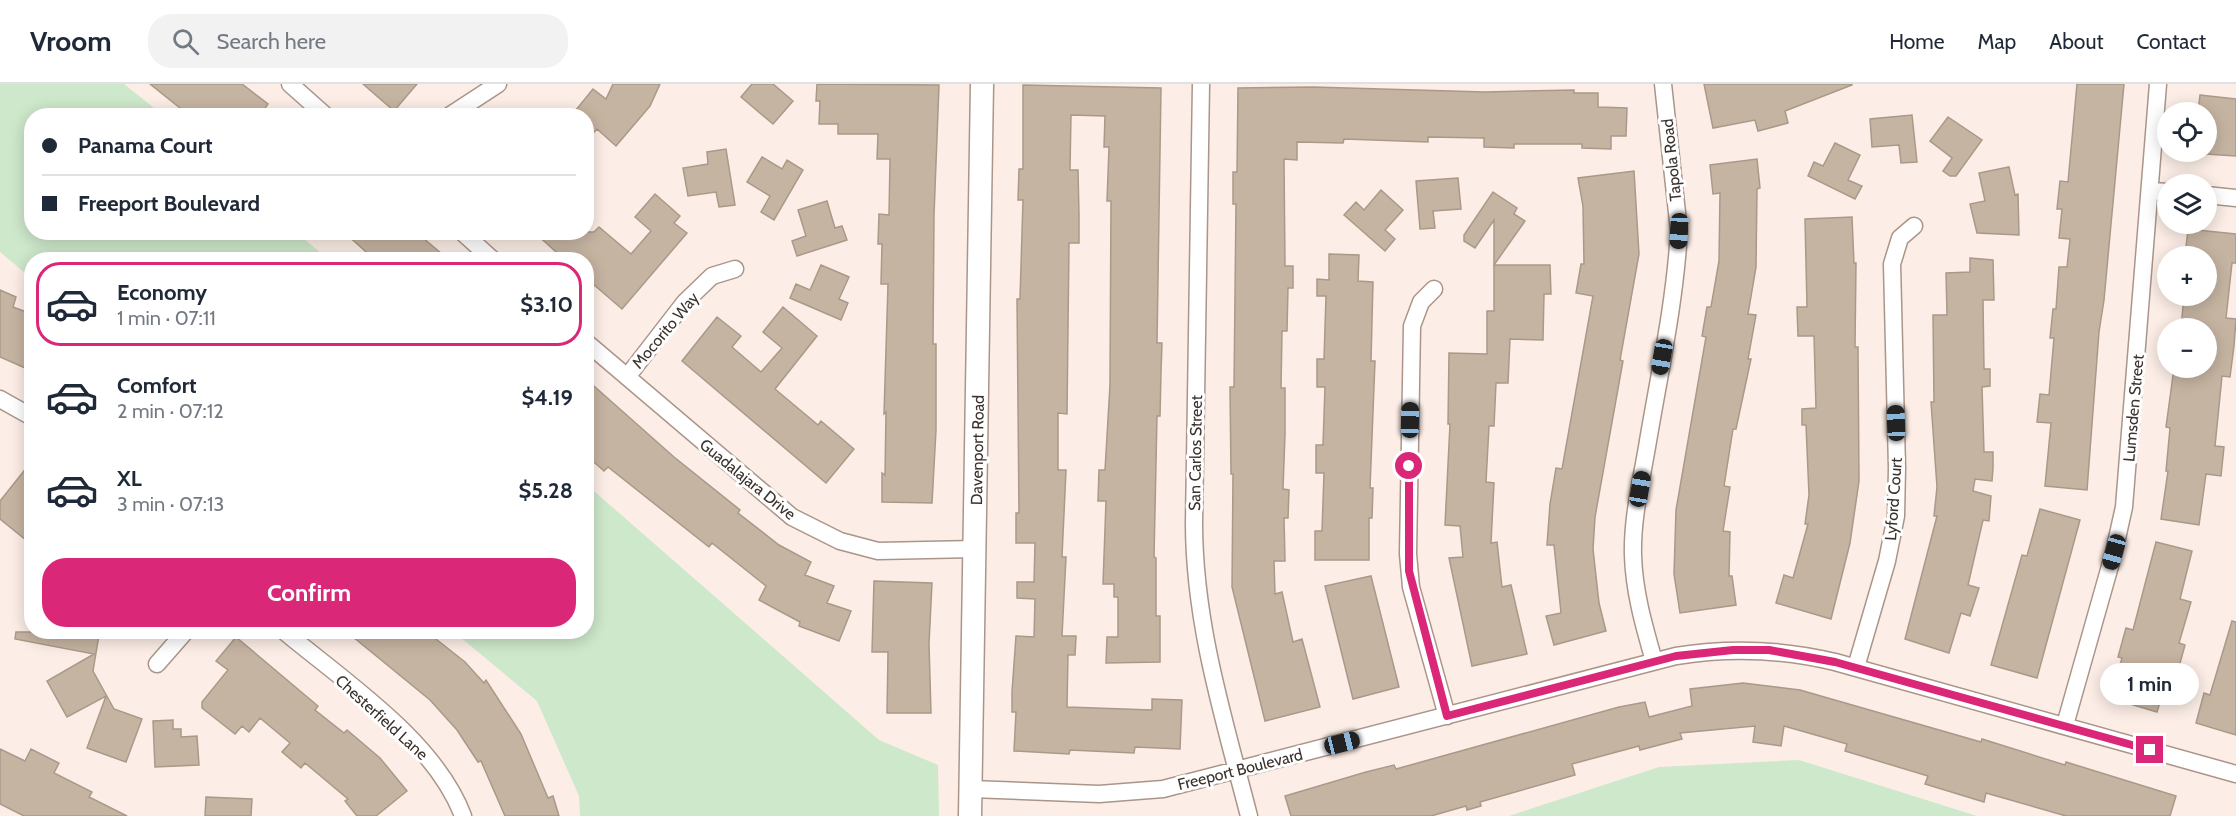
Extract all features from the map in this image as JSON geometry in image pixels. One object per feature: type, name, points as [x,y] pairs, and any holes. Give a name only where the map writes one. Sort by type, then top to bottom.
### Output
[{"type":"street","points":[[290,84],[317,108]]},
{"type":"street","points":[[461,108],[498,84]]},
{"type":"street","name":"Davenport Road","points":[[970,816],[982,84]]},
{"type":"street","name":"San Carlos Street","points":[[1201,84],[1194,558],[1202,625],[1249,816]]},
{"type":"street","name":"Tapola Road","points":[[1654,662],[1639,609],[1633,552],[1636,511],[1674,292],[1678,250],[1679,231],[1663,84]]},
{"type":"street","name":"Lumsden Street","points":[[2158,84],[2160,174]]},
{"type":"street","points":[[2217,196],[2236,198]]},
{"type":"street","name":"Lumsden Street","points":[[2065,725],[2114,552],[2124,507],[2157,217]]},
{"type":"street","name":"Lyford Court","points":[[1856,667],[1894,527],[1898,476],[1892,264],[1900,238],[1914,226]]},
{"type":"street","points":[[471,240],[484,252]]},
{"type":"street","name":"Mocorito Way","points":[[627,376],[685,302],[712,276],[735,269]]},
{"type":"street","points":[[1434,289],[1421,302],[1412,326],[1407,545],[1412,587],[1447,716]]},
{"type":"street","name":"Guadalajara Drive","points":[[594,349],[792,517],[840,541],[878,551],[975,549]]},
{"type":"street","points":[[0,399],[24,412]]},
{"type":"street","points":[[157,664],[179,639]]},
{"type":"street","name":"Chesterfield Lane","points":[[293,639],[411,739],[449,786],[463,816]]},
{"type":"street","name":"Freeport Boulevard","points":[[971,789],[1099,794],[1163,789],[1654,662],[1693,653],[1751,649],[1790,652],[1856,667],[2236,774]]},
{"type":"green space","points":[[0,84],[124,84],[154,108],[24,108],[24,240],[305,240],[320,252],[24,252],[24,272],[0,252]]},
{"type":"green space","points":[[594,491],[879,740],[938,765],[939,816],[580,816],[579,796],[537,701],[462,639],[594,639]]},
{"type":"green space","points":[[1799,760],[1977,816],[1509,816],[1659,767]]},
{"type":"building","points":[[150,84],[242,84],[268,104],[265,108],[180,108]]},
{"type":"building","points":[[363,84],[417,84],[397,108],[391,108]]},
{"type":"building","points":[[613,84],[660,84],[650,106],[616,146],[597,129],[594,132],[594,108],[578,108],[593,89],[606,99]]},
{"type":"building","points":[[752,84],[773,84],[793,101],[773,124],[741,97]]},
{"type":"building","points":[[817,84],[939,85],[934,215],[933,344],[936,344],[936,430],[932,503],[882,502],[882,473],[885,475],[886,412],[884,414],[888,284],[881,284],[882,244],[878,244],[879,214],[889,215],[890,159],[877,159],[878,134],[838,134],[838,124],[819,124],[820,101],[816,101]]},
{"type":"building","points":[[1704,84],[1852,85],[1785,111],[1788,123],[1758,131],[1755,120],[1713,128]]},
{"type":"building","points":[[2077,84],[2124,84],[2099,332],[2087,490],[2045,486],[2051,423],[2037,422],[2040,394],[2049,395],[2054,338],[2050,338],[2053,309],[2056,309],[2059,267],[2067,267],[2070,239],[2059,238],[2062,209],[2057,209],[2060,181],[2068,182]]},
{"type":"building","points":[[1023,85],[1161,88],[1157,343],[1162,343],[1160,416],[1157,416],[1154,557],[1156,558],[1156,616],[1160,616],[1160,662],[1106,663],[1107,637],[1118,637],[1118,597],[1114,597],[1114,584],[1103,584],[1106,501],[1098,501],[1099,470],[1105,470],[1110,385],[1111,201],[1107,201],[1109,147],[1104,147],[1105,116],[1071,115],[1070,170],[1078,170],[1079,243],[1069,243],[1067,414],[1058,413],[1058,470],[1066,470],[1062,557],[1066,557],[1062,636],[1076,636],[1075,655],[1068,655],[1067,707],[1152,710],[1152,699],[1182,700],[1180,749],[1135,747],[1134,753],[1070,750],[1069,754],[1014,751],[1016,712],[1012,712],[1012,692],[1016,636],[1034,637],[1035,599],[1017,598],[1017,582],[1034,582],[1035,543],[1016,543],[1016,513],[1019,513],[1017,299],[1020,299],[1023,200],[1018,200],[1019,169],[1023,169]]},
{"type":"building","points":[[1313,87],[1485,92],[1574,90],[1574,93],[1598,93],[1598,107],[1627,108],[1626,136],[1611,136],[1611,149],[1582,148],[1582,144],[1514,144],[1514,148],[1484,147],[1484,138],[1428,137],[1428,142],[1344,139],[1343,143],[1297,142],[1297,160],[1284,159],[1285,266],[1293,266],[1293,288],[1288,288],[1287,331],[1282,331],[1281,388],[1285,388],[1283,489],[1289,490],[1288,518],[1284,518],[1285,561],[1274,561],[1275,594],[1282,592],[1293,642],[1302,639],[1320,707],[1265,721],[1232,587],[1233,474],[1231,474],[1230,387],[1234,387],[1236,204],[1233,204],[1233,172],[1237,172],[1238,88]]},
{"type":"building","points":[[2200,95],[2236,99],[2236,156],[2217,155],[2217,102],[2199,102]]},
{"type":"building","points":[[1912,115],[1917,162],[1901,163],[1899,145],[1872,147],[1870,119]]},
{"type":"building","points":[[1948,117],[1982,140],[1956,176],[1950,176],[1943,171],[1952,158],[1930,141]]},
{"type":"building","points":[[1835,143],[1860,155],[1848,180],[1862,186],[1855,199],[1808,176],[1814,162],[1823,166]]},
{"type":"building","points":[[726,149],[735,205],[719,207],[716,192],[688,196],[683,168],[708,164],[707,152]]},
{"type":"building","points":[[762,157],[782,169],[787,160],[803,170],[774,220],[761,212],[770,196],[747,182]]},
{"type":"building","points":[[1757,159],[1760,188],[1757,189],[1756,267],[1748,314],[1756,315],[1748,359],[1751,359],[1736,429],[1733,429],[1724,486],[1730,487],[1723,531],[1730,532],[1729,576],[1732,576],[1736,605],[1680,613],[1674,574],[1676,510],[1706,337],[1702,336],[1707,307],[1711,307],[1719,261],[1720,193],[1713,194],[1710,165]]},
{"type":"building","points":[[2009,167],[2015,195],[2018,194],[2019,235],[1977,233],[1970,204],[1985,201],[1979,173]]},
{"type":"building","points":[[1634,171],[1639,254],[1620,360],[1623,361],[1595,517],[1593,549],[1599,603],[1606,631],[1554,645],[1546,616],[1561,613],[1554,545],[1547,545],[1550,504],[1556,468],[1562,469],[1593,296],[1576,293],[1581,264],[1584,264],[1583,206],[1578,178]]},
{"type":"building","points":[[1458,178],[1461,209],[1433,211],[1435,228],[1420,229],[1416,181]]},
{"type":"building","points":[[1381,190],[1403,210],[1385,230],[1395,239],[1385,251],[1344,215],[1356,202],[1364,210]]},
{"type":"building","points":[[1493,192],[1517,208],[1514,214],[1525,221],[1494,265],[1494,220],[1475,248],[1464,241],[1464,235]]},
{"type":"building","points":[[655,194],[680,216],[674,223],[687,233],[622,309],[594,285],[594,252],[556,252],[543,240],[594,240],[594,232],[599,227],[631,254],[651,231],[635,217]]},
{"type":"building","points":[[827,201],[835,228],[842,226],[847,240],[797,256],[792,241],[806,236],[798,210]]},
{"type":"building","points":[[1852,217],[1854,263],[1856,263],[1855,347],[1858,347],[1859,481],[1850,543],[1831,619],[1776,603],[1784,575],[1793,578],[1808,524],[1805,524],[1809,495],[1806,425],[1802,425],[1802,409],[1816,408],[1814,336],[1798,336],[1797,307],[1807,307],[1805,219]]},
{"type":"building","points":[[2217,232],[2236,234],[2236,263],[2232,263],[2226,318],[2236,319],[2234,346],[2230,377],[2222,376],[2215,446],[2224,447],[2221,476],[2206,474],[2199,525],[2161,519],[2168,471],[2166,471],[2170,428],[2166,427],[2173,378],[2217,378],[2217,318],[2182,318],[2183,306],[2217,306],[2217,246],[2186,246],[2187,234],[2217,234]]},
{"type":"building","points":[[353,240],[425,240],[440,252],[366,252]]},
{"type":"building","points":[[1329,254],[1359,255],[1358,281],[1373,282],[1371,361],[1375,361],[1370,488],[1373,488],[1372,518],[1369,518],[1369,560],[1315,560],[1315,531],[1322,531],[1324,473],[1316,473],[1316,445],[1323,445],[1325,387],[1317,387],[1317,359],[1324,359],[1326,296],[1317,296],[1317,279],[1329,280]]},
{"type":"building","points":[[1970,258],[1993,260],[1994,300],[1983,300],[1984,369],[1990,369],[1990,386],[1982,387],[1984,452],[1993,452],[1993,468],[1992,481],[1975,479],[1973,491],[1991,496],[1989,521],[1983,520],[1968,585],[1979,588],[1970,616],[1961,613],[1949,653],[1905,639],[1937,516],[1934,516],[1937,487],[1931,402],[1934,402],[1933,315],[1947,315],[1946,273],[1970,272]]},
{"type":"building","points":[[821,265],[849,277],[839,299],[848,303],[841,320],[790,298],[796,284],[810,290]]},
{"type":"building","points":[[1494,265],[1550,265],[1551,294],[1544,294],[1543,340],[1510,339],[1508,383],[1496,383],[1494,426],[1489,426],[1486,482],[1494,483],[1491,543],[1497,542],[1502,587],[1511,585],[1527,654],[1472,666],[1449,558],[1463,557],[1460,526],[1445,525],[1450,424],[1448,424],[1449,353],[1487,354],[1487,311],[1494,311]]},
{"type":"building","points":[[0,290],[16,297],[13,307],[24,311],[24,368],[0,357]]},
{"type":"building","points":[[783,307],[817,336],[775,389],[818,425],[821,421],[854,449],[826,483],[682,361],[717,317],[741,336],[732,347],[761,372],[782,348],[763,332]]},
{"type":"building","points":[[594,386],[674,457],[740,510],[738,513],[779,545],[811,562],[805,575],[834,586],[827,603],[851,611],[839,641],[799,626],[800,622],[759,600],[766,586],[712,543],[709,547],[608,467],[604,471],[594,462]]},
{"type":"building","points":[[24,471],[24,538],[0,519],[0,501]]},
{"type":"building","points":[[2040,509],[2080,520],[2037,678],[1991,665],[2022,555],[2027,556]]},
{"type":"building","points":[[2156,542],[2192,551],[2180,599],[2191,602],[2179,643],[2185,645],[2177,674],[2169,672],[2157,712],[2110,698],[2122,658],[2118,657],[2126,628],[2133,630]]},
{"type":"building","points":[[1371,576],[1399,687],[1353,699],[1325,586]]},
{"type":"building","points":[[874,581],[932,583],[929,644],[931,713],[887,713],[888,652],[872,652]]},
{"type":"building","points":[[2232,621],[2236,622],[2236,735],[2196,723],[2204,693],[2210,695]]},
{"type":"building","points":[[16,632],[24,632],[24,639],[98,639],[93,671],[114,709],[142,719],[126,762],[87,748],[106,696],[67,717],[47,681],[94,654],[15,639]]},
{"type":"building","points":[[234,639],[238,639],[318,706],[315,710],[344,733],[347,730],[380,758],[407,791],[376,816],[357,816],[345,801],[348,799],[305,763],[301,768],[282,752],[290,743],[260,718],[249,732],[242,726],[235,734],[202,708],[202,702],[228,670],[216,661]]},
{"type":"building","points":[[356,639],[436,639],[465,662],[484,683],[486,680],[521,734],[548,798],[553,796],[559,816],[505,816],[481,761],[478,762],[457,730],[430,700]]},
{"type":"building","points":[[1743,683],[1800,690],[1981,742],[1982,739],[2065,765],[2066,762],[2176,796],[2170,816],[2066,816],[1986,793],[1984,802],[1925,784],[1928,776],[1845,751],[1847,744],[1784,726],[1781,746],[1753,742],[1755,726],[1680,733],[1682,739],[1640,750],[1639,746],[1572,764],[1575,775],[1480,802],[1481,806],[1467,810],[1466,806],[1431,816],[1291,816],[1285,796],[1394,765],[1396,769],[1619,707],[1645,702],[1649,717],[1692,706],[1690,689]]},
{"type":"building","points":[[173,720],[173,729],[181,729],[181,737],[197,736],[199,765],[155,767],[153,721]]},
{"type":"building","points":[[0,749],[25,761],[31,749],[59,763],[54,773],[92,792],[89,797],[127,816],[24,816],[0,804]]},
{"type":"building","points":[[206,797],[252,799],[251,816],[205,816]]},
{"type":"route","points":[[1409,466],[1407,537],[1409,571],[1447,716],[1676,656],[1713,651],[1769,650],[1835,662],[2150,750]]}]
